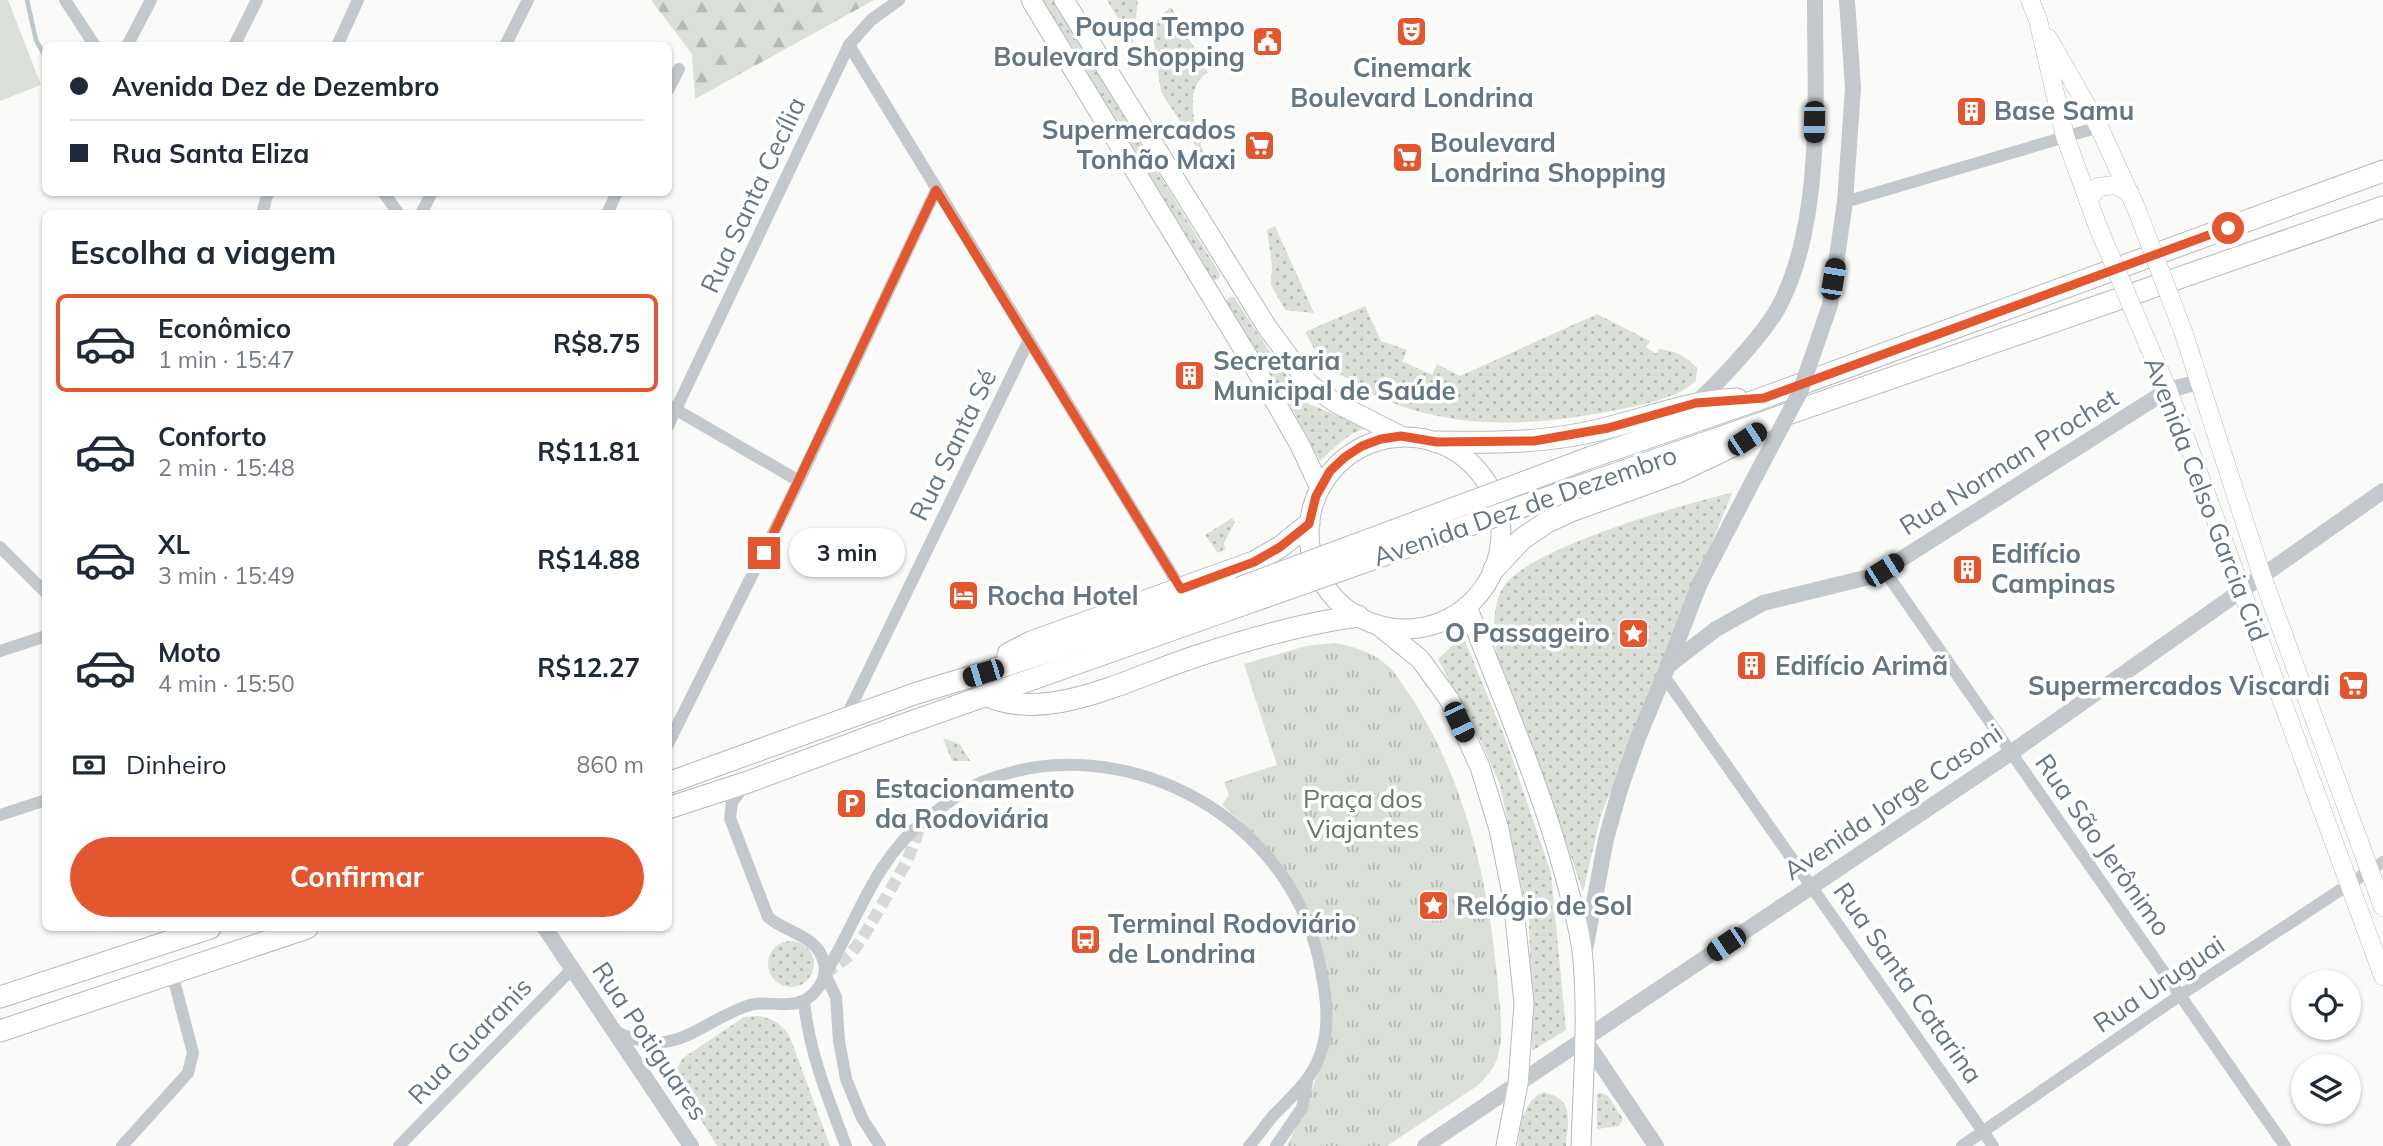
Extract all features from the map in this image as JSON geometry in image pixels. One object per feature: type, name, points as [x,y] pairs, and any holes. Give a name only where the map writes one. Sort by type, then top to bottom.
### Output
[{"type":"highway","name":"Avenida Dez de Dezembro","points":[[672,807],[988,696],[1589,458],[1764,398],[2383,171]]},
{"type":"highway","name":"Avenida Dez de Dezembro","points":[[672,782],[917,693],[1240,596],[1595,481],[2383,207]]},
{"type":"highway","points":[[1437,442],[1546,440],[1608,428],[1696,403],[1764,398]]},
{"type":"highway","points":[[1494,569],[1522,539],[1547,522],[1676,473],[1747,439],[1786,414]]},
{"type":"highway","points":[[983,673],[1015,649],[1031,642],[1254,562],[1280,547],[1309,524]]},
{"type":"highway","points":[[988,696],[1020,706],[1045,705],[1097,691],[1257,638],[1330,620],[1368,621]]},
{"type":"highway","points":[[0,997],[201,931]]},
{"type":"highway","points":[[0,1031],[298,931]]},
{"type":"main road","points":[[1031,0],[1272,397],[1301,447],[1320,488]]},
{"type":"main road","points":[[1064,0],[1267,327],[1309,384],[1336,403],[1401,436],[1437,442],[1457,452],[1474,466],[1487,484],[1496,504],[1500,548],[1494,569],[1483,590],[1447,620],[1424,627],[1401,629],[1368,621]]},
{"type":"main road","name":"Avenida Celso Garcia Cid","points":[[2030,0],[2099,127],[2137,210],[2184,334],[2262,576],[2323,745],[2342,797],[2376,866],[2383,906]]},
{"type":"main road","name":"Avenida Celso Garcia Cid","points":[[2038,19],[2065,136],[2088,200],[2168,390],[2383,976]]},
{"type":"main road","points":[[2088,200],[2098,187],[2115,185],[2130,193]]},
{"type":"main road","points":[[1401,436],[1381,439],[1353,452],[1330,471],[1313,504],[1309,524],[1310,546],[1315,567],[1333,595],[1420,659],[1449,699],[1480,767],[1499,829],[1513,899],[1524,1003],[1518,1084],[1506,1146]]},
{"type":"main road","points":[[1467,606],[1555,837],[1576,918],[1583,959],[1581,1146]]},
{"type":"main road","points":[[2298,747],[2323,745]]},
{"type":"main road","points":[[2320,805],[2342,797]]},
{"type":"street","points":[[65,0],[92,42]]},
{"type":"street","points":[[129,42],[151,0]]},
{"type":"street","points":[[236,42],[257,0]]},
{"type":"street","points":[[339,42],[358,0]]},
{"type":"street","points":[[507,42],[528,0]]},
{"type":"street","name":"Rua Santa Cecília","points":[[673,407],[849,45],[871,20],[899,0]]},
{"type":"street","points":[[1696,403],[1767,326],[1788,288],[1796,261],[1812,177],[1815,0]]},
{"type":"street","points":[[1583,959],[1606,839],[1620,789],[1700,583],[1800,392],[1830,305],[1846,202],[1853,88],[1847,0]]},
{"type":"street","points":[[849,45],[1181,589]]},
{"type":"street","points":[[672,82],[679,69]]},
{"type":"street","points":[[1846,202],[2099,127]]},
{"type":"street","points":[[672,736],[799,481],[936,190]]},
{"type":"street","points":[[386,196],[397,210]]},
{"type":"street","name":"Rua Santa Sé","points":[[844,719],[1028,342]]},
{"type":"street","name":"Rua Norman Prochet","points":[[1666,671],[1716,629],[1741,613],[1763,603],[1865,578],[1884,570],[2168,390],[2199,382]]},
{"type":"street","points":[[673,407],[799,481]]},
{"type":"street","name":"Avenida Jorge Casoni","points":[[1425,1146],[2012,752],[2383,491]]},
{"type":"street","points":[[0,547],[42,589]]},
{"type":"street","name":"Rua São Jerônimo","points":[[1884,570],[2285,1146]]},
{"type":"street","points":[[0,651],[42,637]]},
{"type":"street","name":"Rua Santa Catarina","points":[[1666,671],[1993,1146]]},
{"type":"street","points":[[614,1031],[643,1043],[670,1041],[681,1039],[752,1004],[781,1006],[804,1001],[818,989],[882,868],[922,822],[980,783],[1011,773],[1053,766],[1099,765],[1118,768],[1138,773],[1191,795],[1223,814],[1251,837],[1287,880],[1313,934],[1324,982],[1326,1022],[1320,1056],[1307,1081],[1249,1146]]},
{"type":"street","points":[[748,782],[732,803],[730,818],[768,917],[814,943],[820,952],[825,974],[836,997],[839,1041],[846,1079],[862,1118],[880,1146]]},
{"type":"street","points":[[0,815],[42,801]]},
{"type":"street","name":"Rua Uruguai","points":[[1962,1146],[2179,996],[2376,866]]},
{"type":"street","name":"Rua Potiguares","points":[[547,931],[691,1146]]},
{"type":"street","name":"Rua Guaranis","points":[[399,1146],[573,968]]},
{"type":"street","points":[[122,1146],[188,1073],[192,1053],[172,973]]},
{"type":"street","points":[[804,1001],[813,1054],[846,1146]]},
{"type":"street","points":[[1584,1039],[1656,1146]]},
{"type":"street","points":[[1276,1146],[1302,1108],[1307,1081]]},
{"type":"green space","points":[[0,0],[8,0],[41,85],[0,101]]},
{"type":"green space","points":[[651,0],[874,0],[695,99],[692,54]]},
{"type":"green space","points":[[1041,0],[1053,0],[1220,274],[1219,279],[1214,280],[1210,276]]},
{"type":"green space","points":[[1107,0],[1138,0],[1133,44]]},
{"type":"green space","points":[[1171,7],[1208,72],[1194,91],[1193,103],[1196,128],[1207,163],[1161,92],[1153,36],[1158,18]]},
{"type":"green space","points":[[1275,226],[1314,313],[1285,310],[1271,285],[1272,264],[1267,230]]},
{"type":"green space","points":[[1234,297],[1294,384],[1279,390],[1226,301]]},
{"type":"green space","points":[[1365,306],[1381,341],[1407,350],[1402,361],[1432,375],[1437,364],[1460,376],[1597,314],[1650,341],[1646,347],[1656,354],[1659,349],[1684,357],[1697,368],[1696,381],[1687,388],[1653,402],[1569,418],[1494,422],[1456,419],[1420,412],[1386,400],[1353,382],[1322,359],[1305,332]]},
{"type":"green space","points":[[1298,396],[1309,404],[1368,428],[1348,437],[1320,461],[1288,401],[1289,398]]},
{"type":"green space","points":[[1732,493],[1601,815],[1583,892],[1539,765],[1510,696],[1497,656],[1494,636],[1498,599],[1504,586],[1519,572],[1544,557],[1610,529],[1680,506]]},
{"type":"green space","points":[[1232,518],[1235,522],[1224,543],[1225,549],[1218,553],[1205,535]]},
{"type":"green space","points":[[1463,636],[1507,743],[1551,873],[1566,1030],[1532,1051],[1529,922],[1500,785],[1480,739],[1438,659]]},
{"type":"green space","name":"Praça dos Viajantes","points":[[1335,643],[1363,651],[1388,666],[1432,732],[1462,802],[1473,838],[1494,950],[1501,1031],[1495,1064],[1477,1086],[1387,1146],[1287,1146],[1305,1109],[1321,1064],[1330,1018],[1298,893],[1264,845],[1222,805],[1229,795],[1224,782],[1277,765],[1244,664],[1306,646]]},
{"type":"green space","points":[[943,738],[960,744],[970,761],[952,761]]},
{"type":"green space","points":[[791,941],[807,948],[814,964],[807,980],[791,987],[775,980],[768,964],[775,948]]},
{"type":"green space","points":[[757,1016],[776,1022],[790,1037],[830,1146],[717,1146],[676,1079],[677,1068],[683,1058],[744,1017]]},
{"type":"green space","points":[[1543,1092],[1553,1095],[1565,1105],[1568,1119],[1566,1146],[1518,1146],[1526,1108]]},
{"type":"green space","points":[[1597,1094],[1608,1096],[1623,1119],[1619,1126],[1597,1129]]},
{"type":"waterway","points":[[27,0],[36,40],[42,51]]},
{"type":"tunnel","points":[[825,974],[849,956],[862,939],[907,861],[922,822]]},
{"type":"place","name":"Cinemark Boulevard Londrina","points":[[1412,32]]},
{"type":"place","name":"Poupa Tempo Boulevard Shopping","points":[[1268,42]]},
{"type":"place","name":"Base Samu","points":[[1971,111]]},
{"type":"place","name":"Supermercados Tonhão Maxi","points":[[1259,145]]},
{"type":"place","name":"Boulevard Londrina Shopping","points":[[1407,158]]},
{"type":"place","name":"Secretaria Municipal de Saúde","points":[[1190,376]]},
{"type":"place","name":"Edifício Campinas","points":[[1968,569]]},
{"type":"place","name":"Rocha Hotel","points":[[964,596]]},
{"type":"place","name":"O Passageiro","points":[[1633,633]]},
{"type":"place","name":"Edifício Arimã","points":[[1752,666]]},
{"type":"place","name":"Supermercados Viscardi","points":[[2353,686]]},
{"type":"place","name":"Estacionamento da Rodoviária","points":[[852,804]]},
{"type":"place","name":"Relógio de Sol","points":[[1433,906]]},
{"type":"place","name":"Terminal Rodoviário de Londrina","points":[[1085,939]]},
{"type":"route","points":[[764,553],[936,190],[1181,589],[1254,562],[1280,547],[1309,524],[1316,496],[1330,471],[1362,446],[1381,439],[1401,436],[1437,442],[1534,441],[1608,428],[1696,403],[1764,398],[2228,228]]}]
